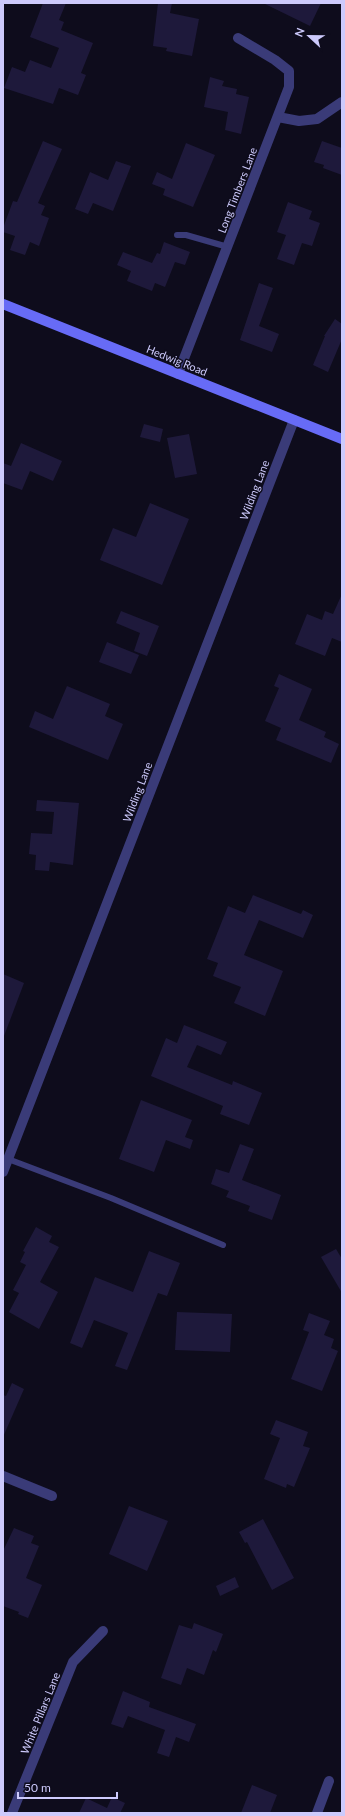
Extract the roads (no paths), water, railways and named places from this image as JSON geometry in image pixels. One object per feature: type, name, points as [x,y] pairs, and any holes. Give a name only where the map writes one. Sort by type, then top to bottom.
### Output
[{"type":"street","name":"Long Timbers Lane","points":[[178,374],[289,87],[289,72],[275,60],[238,38]]},
{"type":"street","points":[[278,117],[299,121],[317,119],[342,102]]},
{"type":"street","name":"Hedwig Road","points":[[3,304],[342,439]]},
{"type":"street","name":"Wilding Lane","points":[[3,1172],[294,420]]},
{"type":"street","points":[[3,1476],[52,1496]]},
{"type":"street","name":"White Pillars Lane","points":[[12,1813],[73,1662],[103,1631]]},
{"type":"street","points":[[317,1813],[329,1781]]},
{"type":"lane","points":[[177,235],[186,235],[228,247]]},
{"type":"lane","points":[[8,1159],[111,1198],[223,1245]]}]
